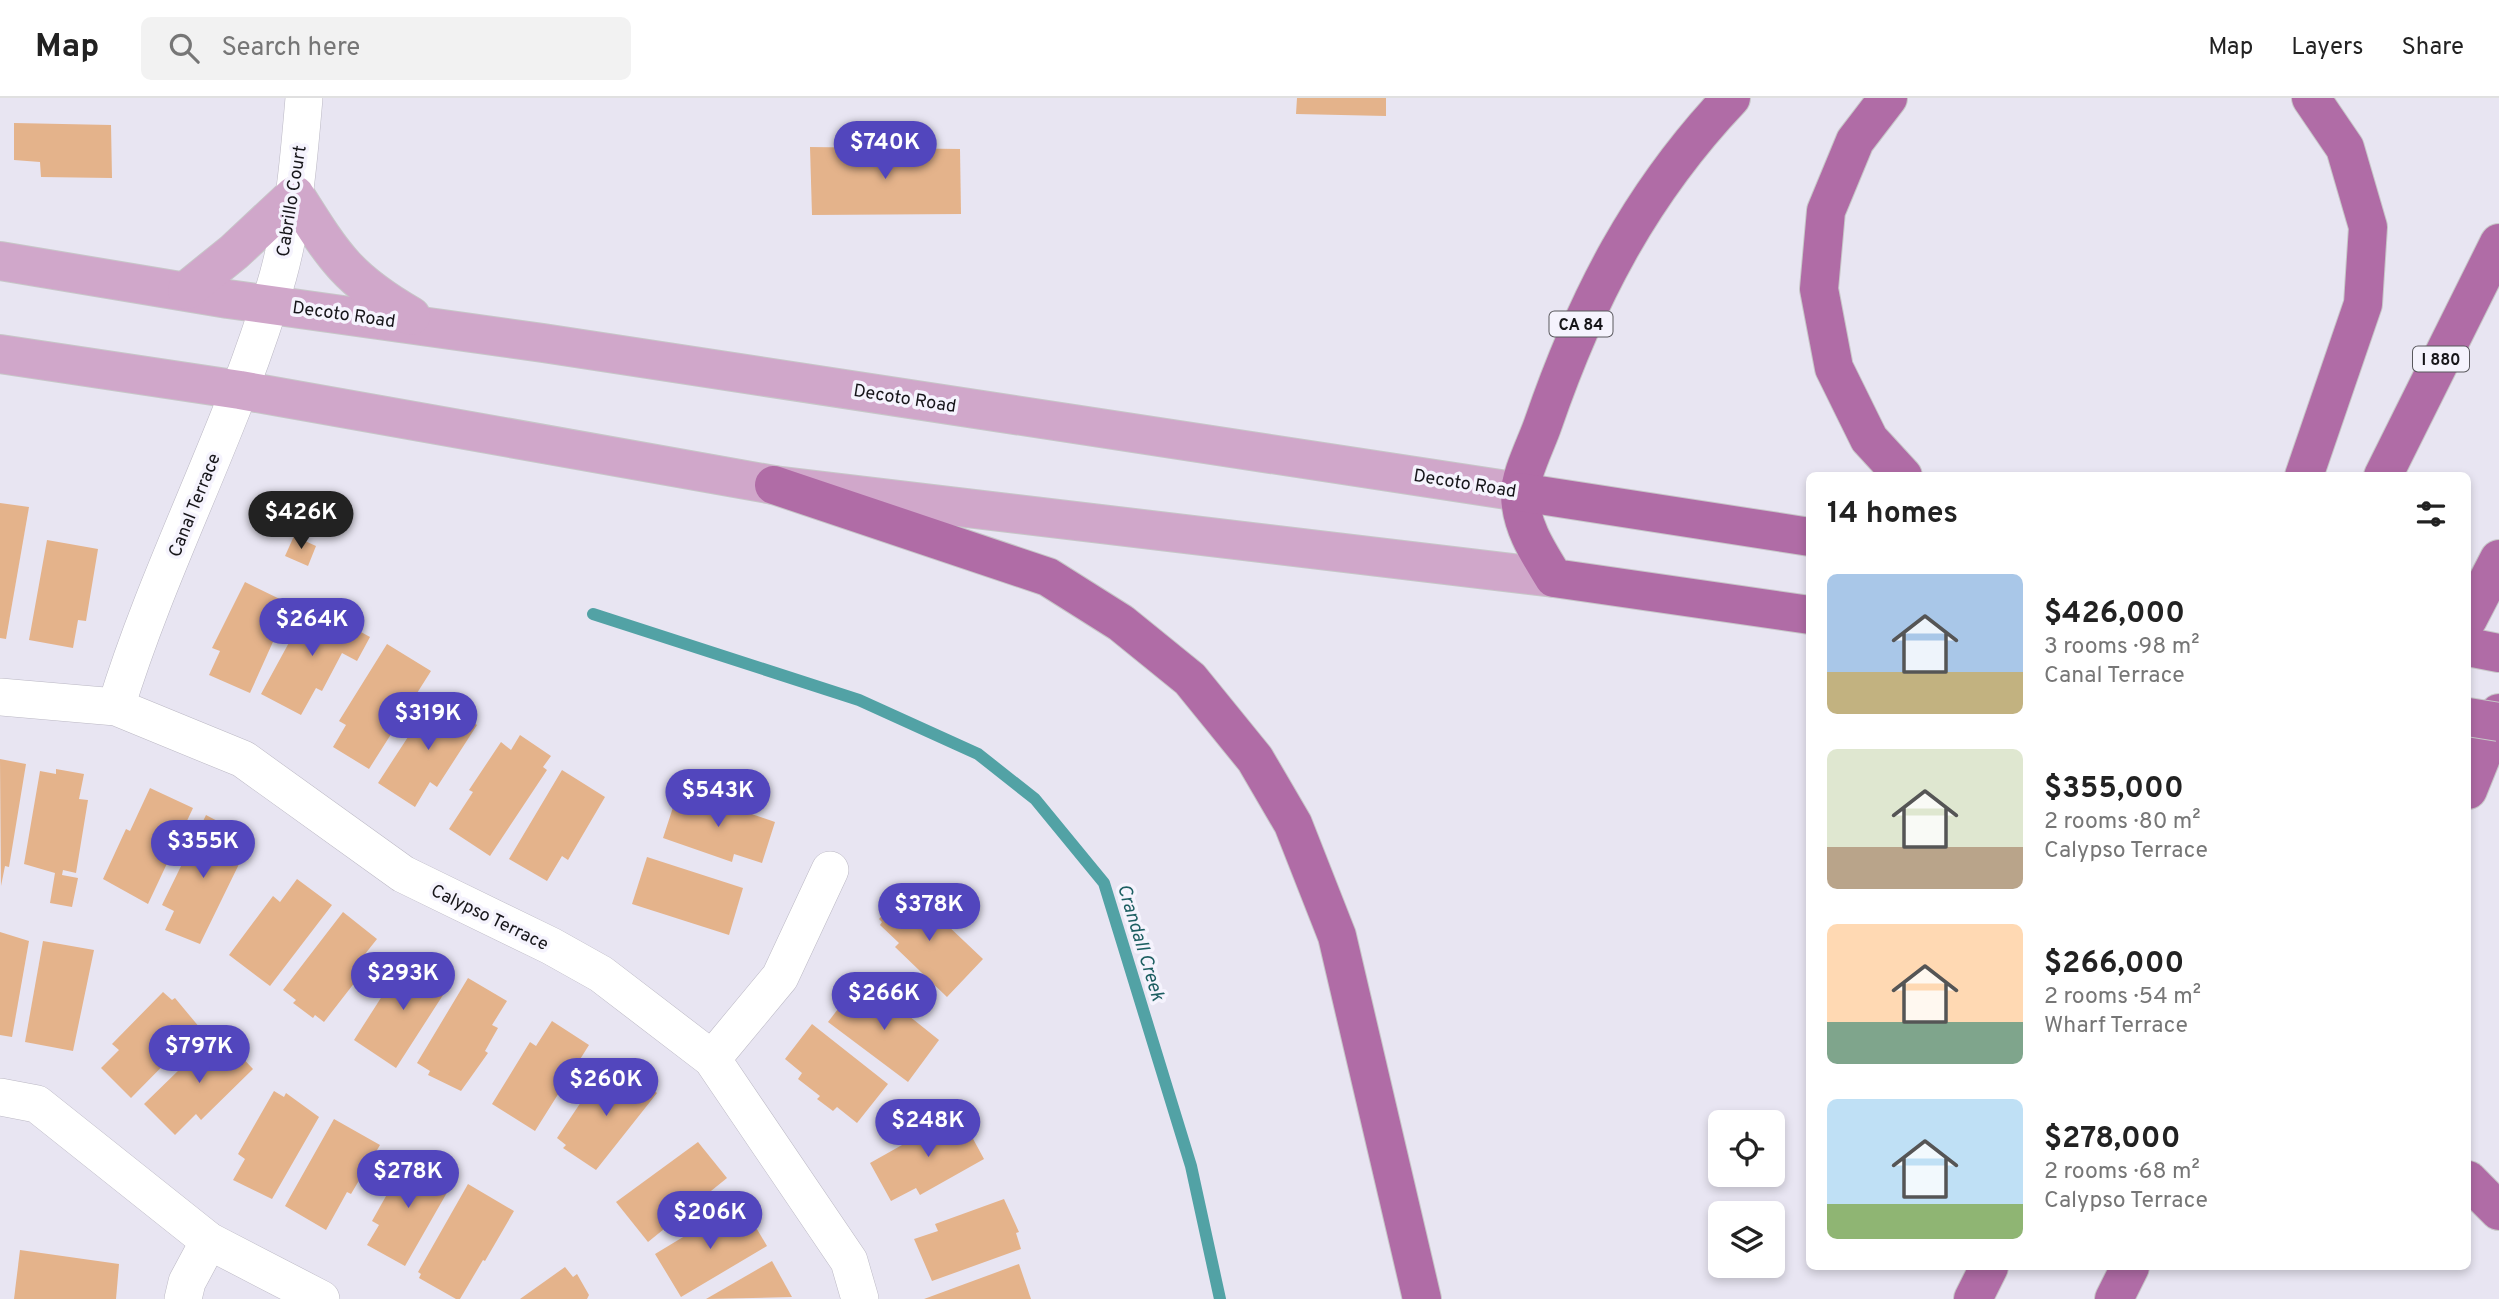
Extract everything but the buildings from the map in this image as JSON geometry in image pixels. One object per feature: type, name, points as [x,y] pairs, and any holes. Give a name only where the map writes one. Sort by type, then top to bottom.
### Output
[{"type":"highway","name":"CA 84","points":[[1554,578],[1534,545],[1523,519],[1520,492],[1564,364],[1598,285],[1642,208],[1692,139],[1731,98]]},
{"type":"highway","points":[[1888,98],[1855,141],[1826,211],[1819,289],[1834,368],[1869,439],[1899,472]]},
{"type":"highway","points":[[2305,472],[2363,304],[2368,227],[2345,148],[2311,98]]},
{"type":"highway","name":"I 880","points":[[2385,472],[2499,243]]},
{"type":"highway","points":[[774,485],[1048,577],[1121,622],[1190,679],[1255,759],[1293,824],[1337,936],[1422,1299]]},
{"type":"highway","name":"Decoto Road","points":[[1520,492],[1806,536]]},
{"type":"highway","points":[[2471,613],[2499,559]]},
{"type":"highway","points":[[1554,578],[1806,614]]},
{"type":"highway","points":[[2471,648],[2499,653]]},
{"type":"highway","points":[[2471,783],[2499,713]]},
{"type":"highway","points":[[2471,717],[2499,722]]},
{"type":"highway","points":[[2471,1183],[2499,1211]]},
{"type":"highway","points":[[1973,1299],[1988,1270]]},
{"type":"highway","points":[[2114,1299],[2128,1270]]},
{"type":"main road","points":[[187,290],[234,252],[295,195],[345,270],[371,293],[428,326]]},
{"type":"main road","name":"Decoto Road","points":[[0,261],[187,290],[228,299],[428,326],[1520,492]]},
{"type":"main road","points":[[0,354],[240,390],[774,485],[1554,578]]},
{"type":"street","name":"Cabrillo Court","points":[[270,303],[295,195],[304,98]]},
{"type":"street","name":"Canal Terrace","points":[[116,707],[136,646],[240,390],[270,303]]},
{"type":"street","name":"Calypso Terrace","points":[[0,696],[116,707],[243,759],[403,874],[551,946],[601,974],[712,1059],[849,1261],[860,1299]]},
{"type":"street","points":[[712,1059],[780,977],[830,870]]},
{"type":"street","points":[[0,1097],[37,1104],[209,1241],[321,1299]]},
{"type":"street","points":[[183,1299],[187,1282],[209,1241]]},
{"type":"waterway","name":"Crandall Creek","points":[[593,614],[859,700],[978,754],[1035,799],[1104,883],[1191,1166],[1220,1299]]}]
